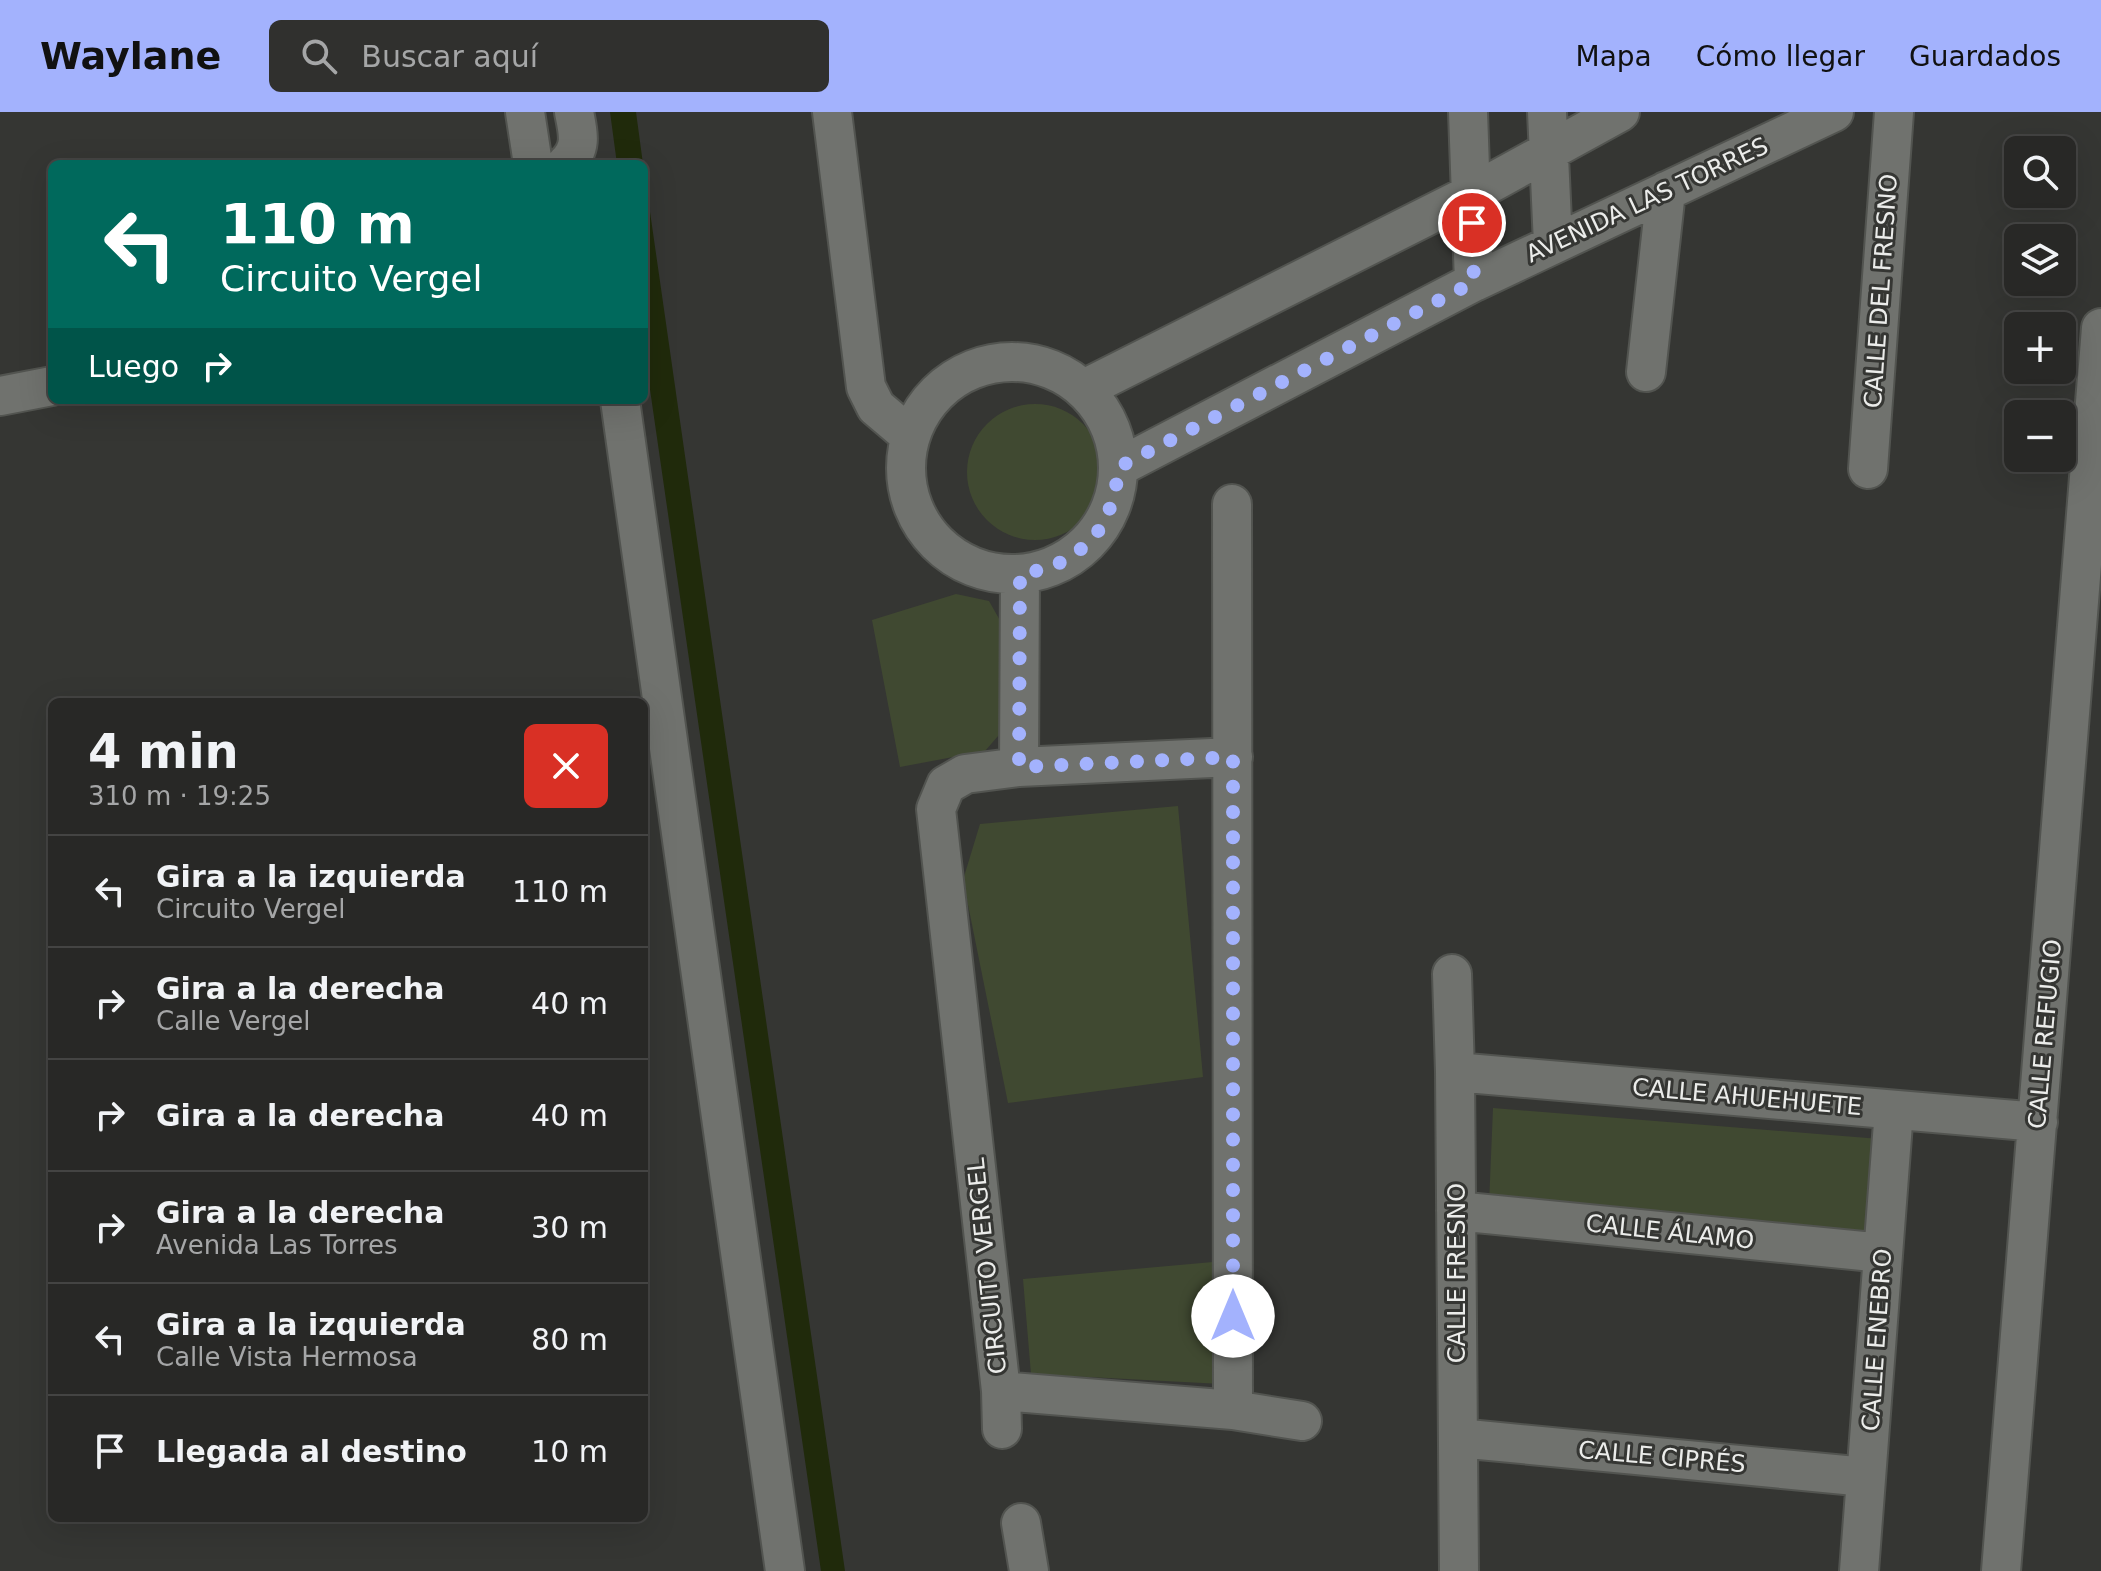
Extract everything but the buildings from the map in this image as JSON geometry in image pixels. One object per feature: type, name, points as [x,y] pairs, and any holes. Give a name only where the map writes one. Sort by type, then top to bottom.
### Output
[{"type":"street","points":[[525,112],[532,160]]},
{"type":"street","points":[[570,160],[579,139],[574,112]]},
{"type":"street","points":[[839,112],[832,112],[866,387],[876,407],[909,435]]},
{"type":"street","points":[[1468,112],[1474,282]]},
{"type":"street","points":[[1547,112],[1553,244]]},
{"type":"street","points":[[1084,389],[1471,194],[1620,112]]},
{"type":"street","name":"AVENIDA LAS TORRES","points":[[1119,467],[1474,282],[1834,112]]},
{"type":"street","name":"CALLE DEL FRESNO","points":[[1868,469],[1894,112]]},
{"type":"street","points":[[1646,372],[1666,191]]},
{"type":"street","name":"CALLE REFUGIO","points":[[2001,1571],[2094,497],[2101,328]]},
{"type":"street","points":[[1020,361],[1054,370],[1084,389],[1103,412],[1115,439],[1119,467],[1114,499],[1101,528],[1079,551],[1051,568],[1020,574],[986,572],[954,558],[929,536],[911,505],[904,470],[909,435],[926,403],[952,379],[984,364],[1020,361]]},
{"type":"street","points":[[0,396],[48,387]]},
{"type":"street","points":[[621,404],[785,1571]]},
{"type":"street","points":[[1232,504],[1233,1410]]},
{"type":"street","points":[[1019,767],[1020,574]]},
{"type":"street","name":"CIRCUITO VERGEL","points":[[1233,757],[1019,767],[965,774],[946,785],[936,809],[1001,1391],[1233,1410],[1302,1421]]},
{"type":"street","name":"CALLE FRESNO","points":[[1452,974],[1459,1571]]},
{"type":"street","name":"CALLE AHUEHUETE","points":[[1455,1072],[2038,1122]]},
{"type":"street","name":"CALLE ENEBRO","points":[[1859,1571],[1894,1110]]},
{"type":"street","name":"CALLE ÁLAMO","points":[[1456,1211],[1883,1253]]},
{"type":"street","points":[[1001,1391],[1002,1429]]},
{"type":"street","name":"CALLE CIPRÉS","points":[[1458,1438],[1866,1477]]},
{"type":"street","points":[[1021,1523],[1029,1571]]},
{"type":"shaded area","points":[[610,112],[636,112],[642,160],[616,160]]},
{"type":"shaded area","points":[[648,198],[845,1571],[821,1571],[648,376]]},
{"type":"shaded area","points":[[1035,404],[1061,409],[1083,424],[1098,446],[1103,472],[1098,498],[1083,520],[1061,535],[1035,540],[1009,535],[987,520],[972,498],[967,472],[972,446],[987,424],[1009,409]]},
{"type":"shaded area","points":[[956,594],[989,601],[1002,624],[1005,728],[985,751],[900,767],[872,620]]},
{"type":"shaded area","points":[[1178,806],[1203,1077],[1008,1103],[963,880],[980,824]]},
{"type":"shaded area","points":[[1493,1108],[1880,1139],[1871,1239],[1489,1205]]},
{"type":"shaded area","points":[[1224,1261],[1222,1384],[1031,1374],[1023,1279]]},
{"type":"route","points":[[1233,1316],[1233,757],[1019,767],[1020,574],[1051,568],[1079,551],[1101,528],[1114,499],[1119,467],[1474,282],[1472,223]]}]
